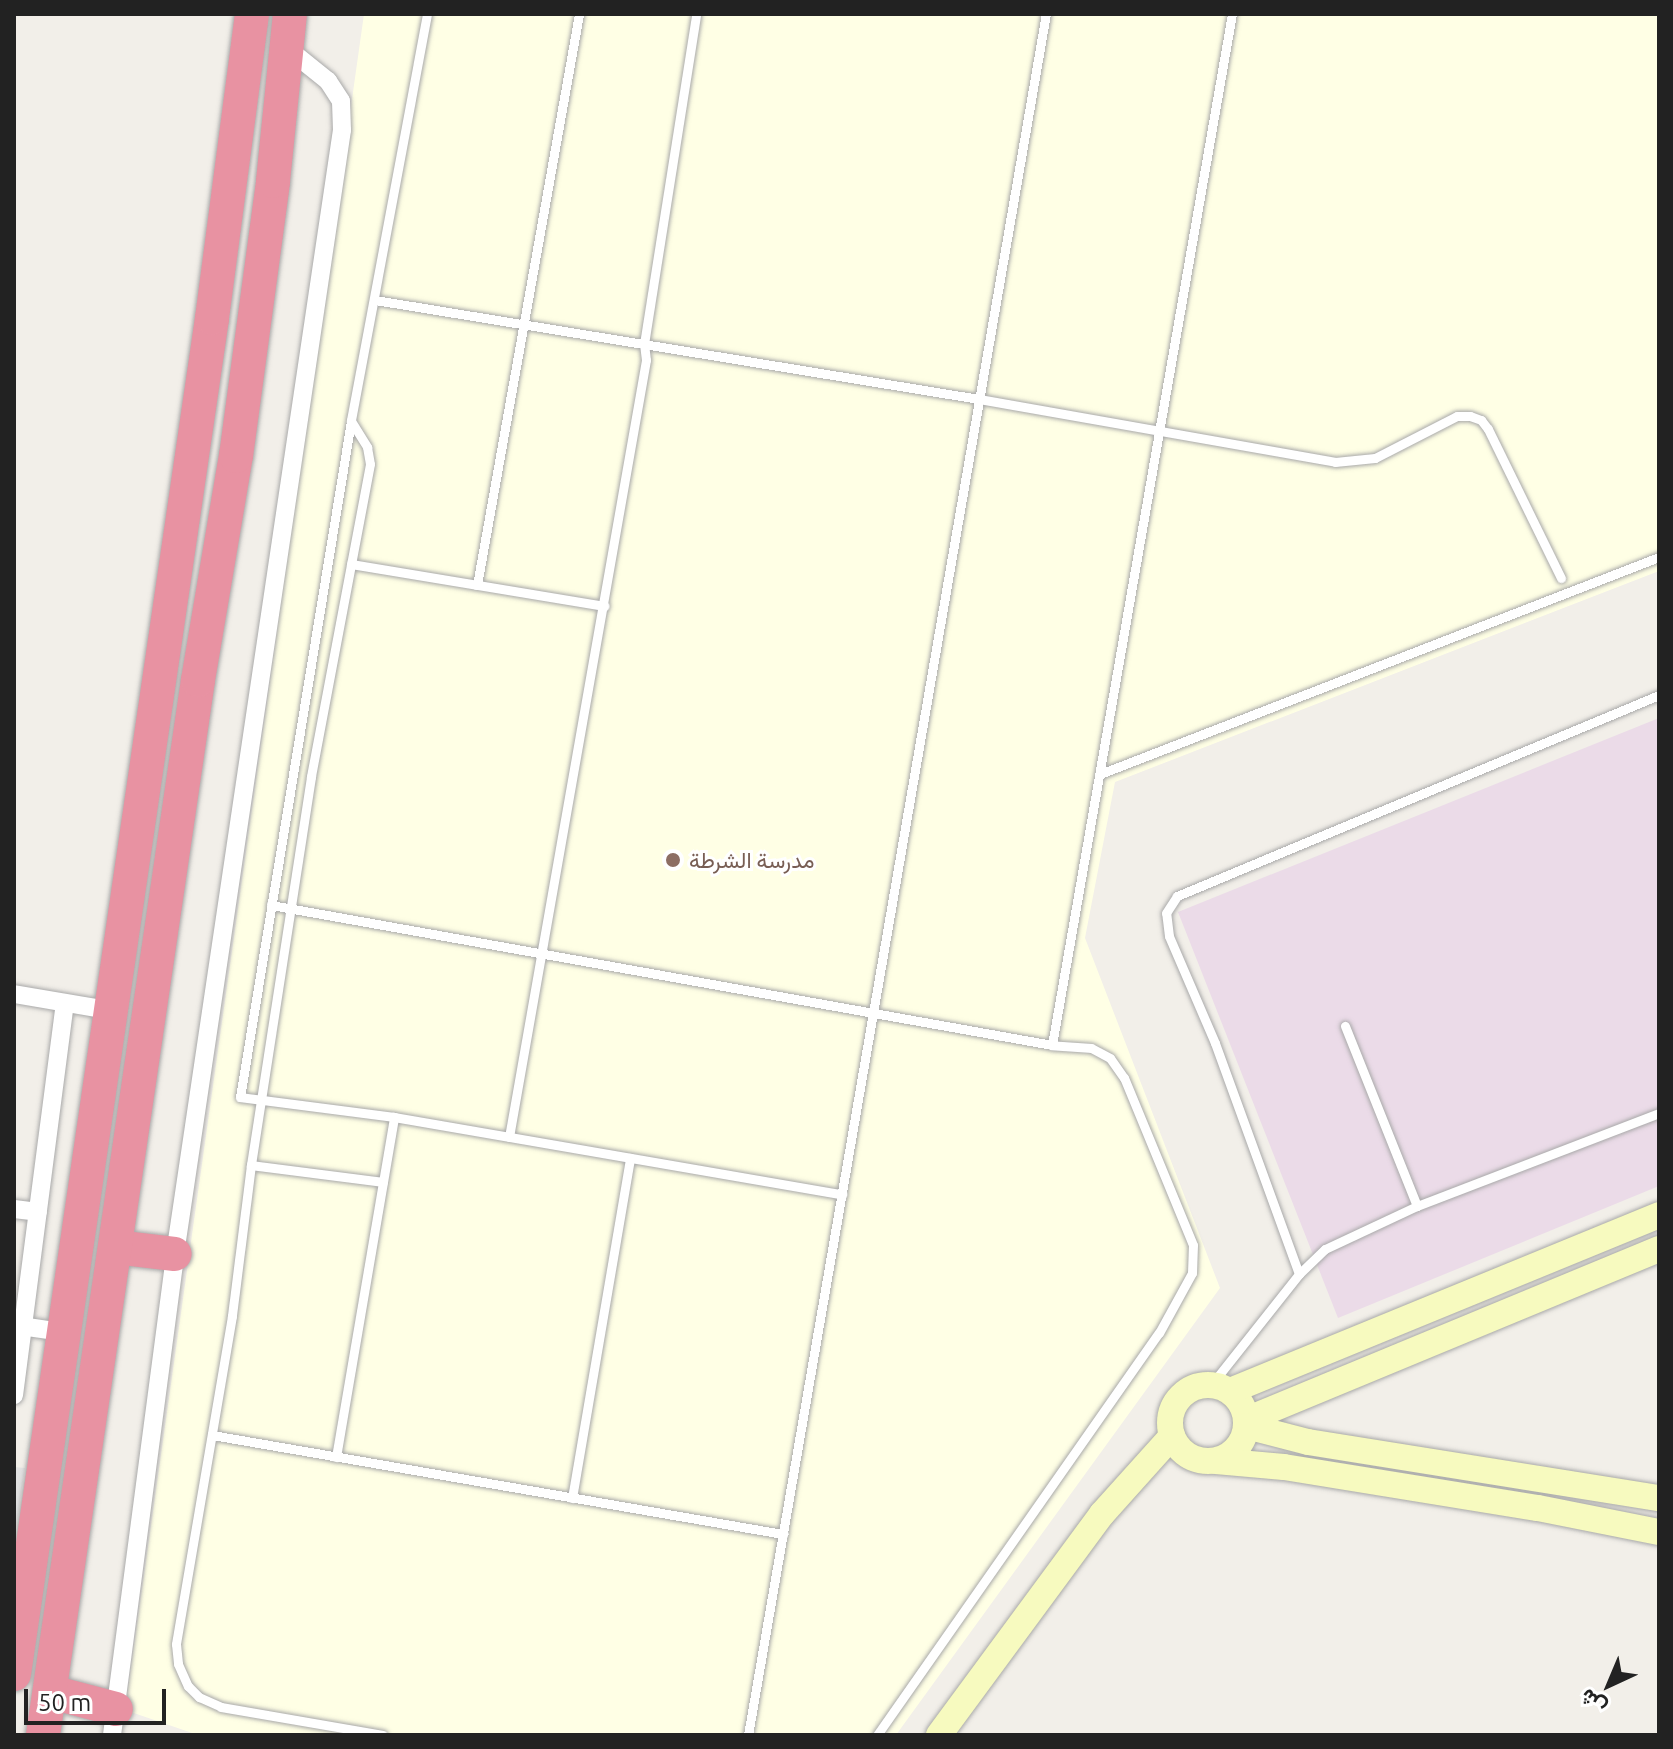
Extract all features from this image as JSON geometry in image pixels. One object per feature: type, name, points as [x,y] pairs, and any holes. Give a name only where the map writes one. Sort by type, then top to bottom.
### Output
[{"type":"highway","points":[[14,1674],[214,303],[252,14]]},
{"type":"highway","points":[[43,1735],[198,680],[236,456],[290,14]]},
{"type":"highway","points":[[115,1247],[175,1254]]},
{"type":"highway","points":[[51,1692],[114,1722]]},
{"type":"street","points":[[114,1722],[175,1254],[342,130],[341,101],[328,81],[287,48]]},
{"type":"street","points":[[14,994],[109,1010]]},
{"type":"street","points":[[14,1395],[18,1325],[38,1212],[65,1003]]},
{"type":"street","points":[[14,1209],[38,1212]]},
{"type":"street","points":[[1659,1215],[1221,1388],[1190,1389],[1175,1404],[1171,1415],[1172,1436],[1191,1458],[1284,1467],[1659,1532]]},
{"type":"street","points":[[1246,1423],[1659,1249]]},
{"type":"street","points":[[18,1325],[62,1332]]},
{"type":"street","points":[[1216,1461],[1235,1450],[1246,1423],[1244,1410],[1221,1388]]},
{"type":"street","points":[[1246,1423],[1308,1442],[1659,1498]]},
{"type":"street","points":[[939,1735],[1102,1514],[1172,1436]]},
{"type":"lane","points":[[427,14],[351,421],[240,1097],[394,1117],[842,1194]]},
{"type":"lane","points":[[477,585],[579,14]]},
{"type":"lane","points":[[509,1137],[646,360],[644,344],[696,14]]},
{"type":"lane","points":[[748,1735],[1046,14]]},
{"type":"lane","points":[[1052,1045],[1232,14]]},
{"type":"lane","points":[[375,300],[979,399],[1299,457],[1357,462],[1375,458],[1457,416],[1481,420],[1561,578]]},
{"type":"lane","points":[[351,421],[367,447],[370,464],[311,777],[264,1098],[251,1165],[232,1316],[176,1644],[182,1676],[199,1697],[221,1707],[383,1735]]},
{"type":"lane","points":[[1100,774],[1659,557]]},
{"type":"lane","points":[[351,564],[605,606]]},
{"type":"lane","points":[[1299,1274],[1215,1043],[1169,936],[1166,913],[1177,896],[1659,695]]},
{"type":"lane","points":[[271,905],[1052,1045],[1091,1048],[1110,1058],[1124,1078],[1193,1245],[1192,1273],[1184,1293],[1159,1333],[877,1735]]},
{"type":"lane","points":[[1345,1026],[1417,1206]]},
{"type":"lane","points":[[1221,1388],[1299,1274],[1325,1249],[1417,1206],[1659,1113]]},
{"type":"lane","points":[[336,1457],[394,1117]]},
{"type":"lane","points":[[572,1498],[630,1158]]},
{"type":"lane","points":[[251,1165],[383,1182]]},
{"type":"lane","points":[[212,1435],[783,1534]]},
{"type":"shaded area","name":"مدرسة الشرطة","points":[[364,14],[1659,14],[1659,571],[1115,782],[1085,938],[1220,1288],[896,1735],[198,1735],[125,1710]]},
{"type":"shaded area","points":[[1659,718],[1659,1186],[1338,1318],[1178,912]]},
{"type":"shaded area","points":[[14,1467],[25,1468],[14,1542]]},
{"type":"place","name":"مدرسة الشرطة","points":[[673,860]]}]
